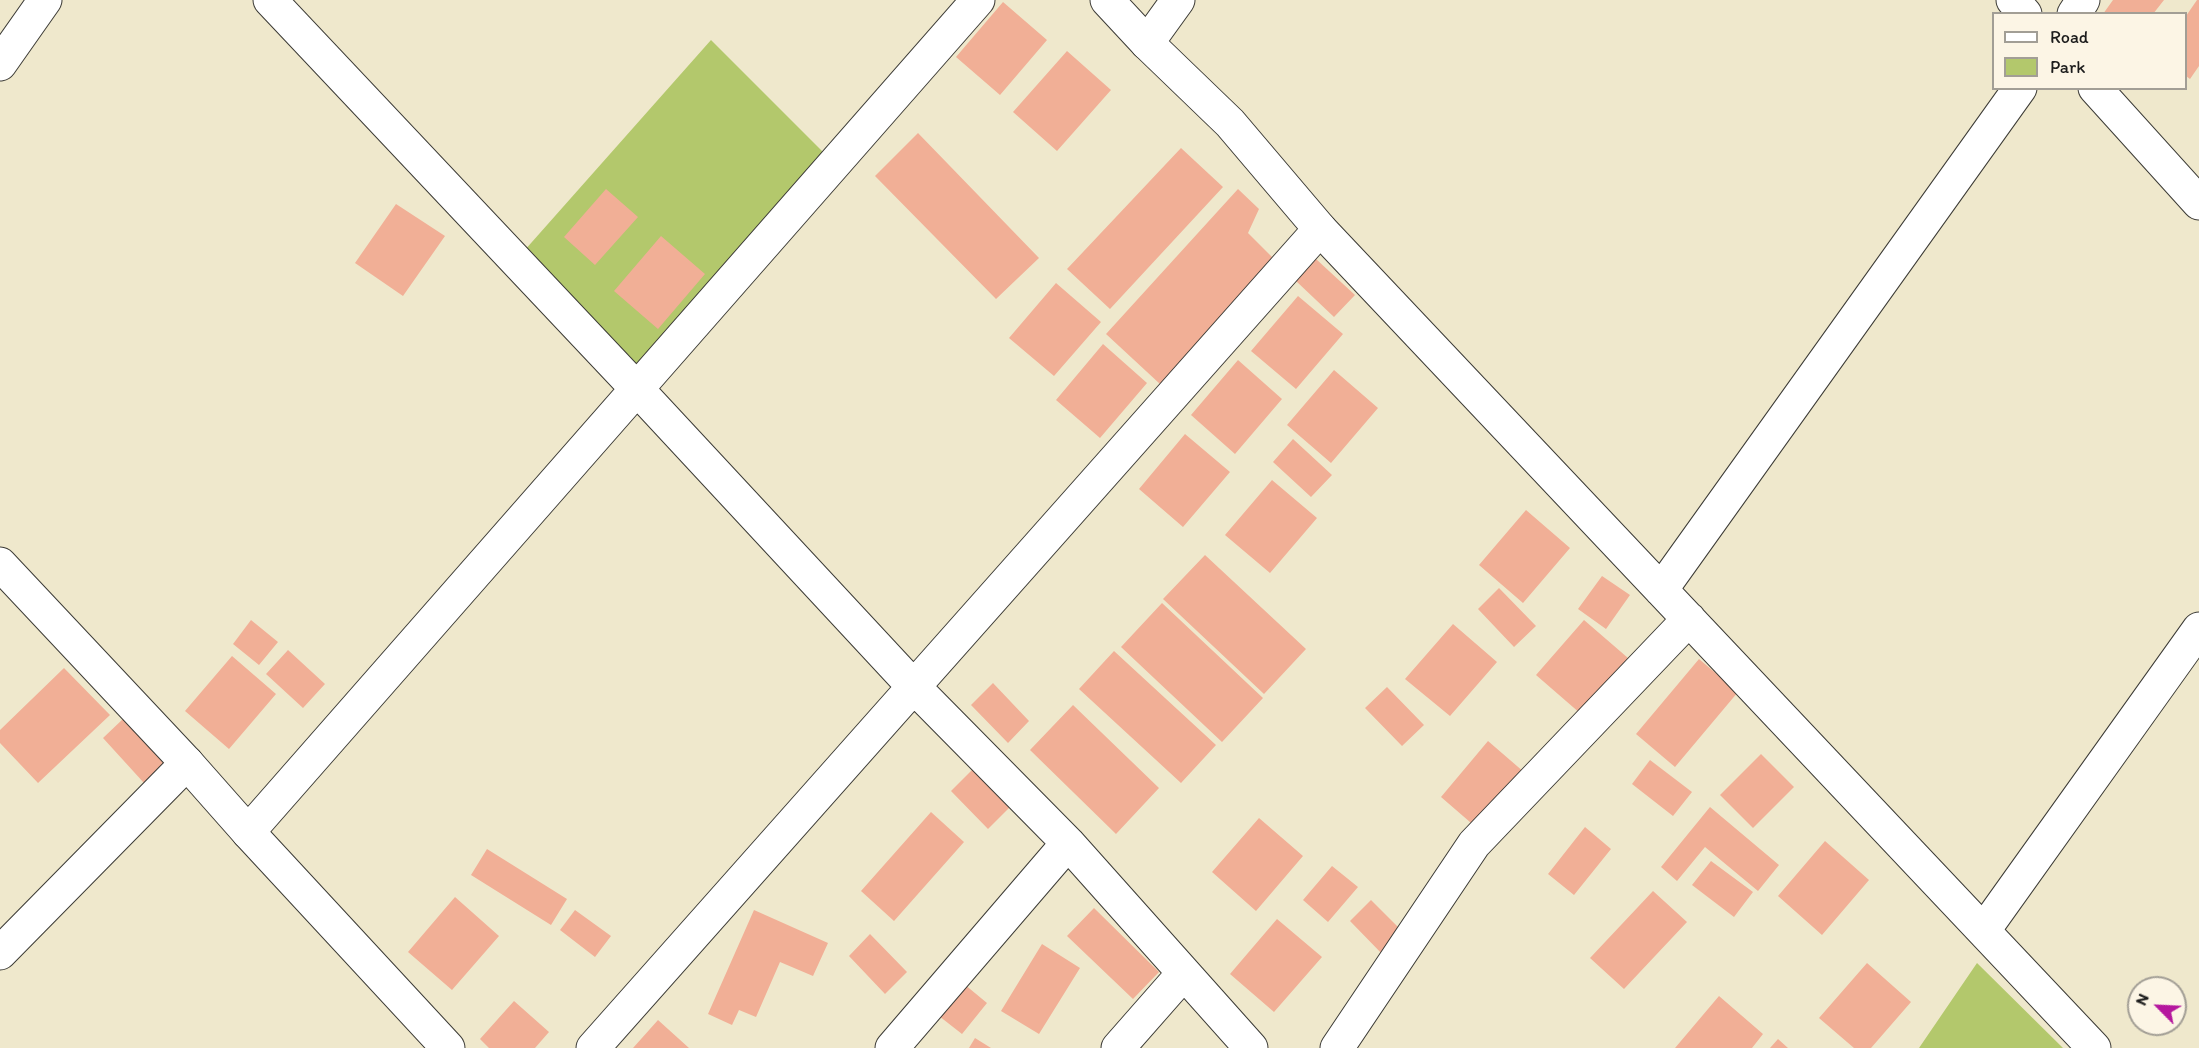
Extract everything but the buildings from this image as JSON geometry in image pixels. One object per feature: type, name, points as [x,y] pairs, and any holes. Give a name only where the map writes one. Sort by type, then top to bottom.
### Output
[{"type":"street","points":[[0,64],[45,0]]},
{"type":"street","points":[[270,0],[638,389],[913,686],[1068,843],[1251,1048]]},
{"type":"street","points":[[248,832],[978,0]]},
{"type":"street","points":[[1107,0],[1147,43],[1230,123],[1320,229],[1984,930],[2088,1046]]},
{"type":"street","points":[[1147,43],[1178,0]]},
{"type":"street","points":[[2013,0],[2023,12]]},
{"type":"street","points":[[1661,590],[2019,90]]},
{"type":"street","points":[[2097,90],[2199,203]]},
{"type":"street","points":[[593,1048],[1320,229]]},
{"type":"street","points":[[0,564],[187,763],[448,1048]]},
{"type":"street","points":[[1337,1048],[1474,844],[1689,619]]},
{"type":"street","points":[[1984,930],[2199,629]]},
{"type":"street","points":[[0,952],[187,763]]},
{"type":"street","points":[[892,1048],[1068,843]]},
{"type":"street","points":[[1118,1048],[1184,974]]},
{"type":"green space","points":[[711,40],[825,154],[629,380],[516,260]]},
{"type":"green space","points":[[1977,963],[2063,1048],[1919,1048]]}]
